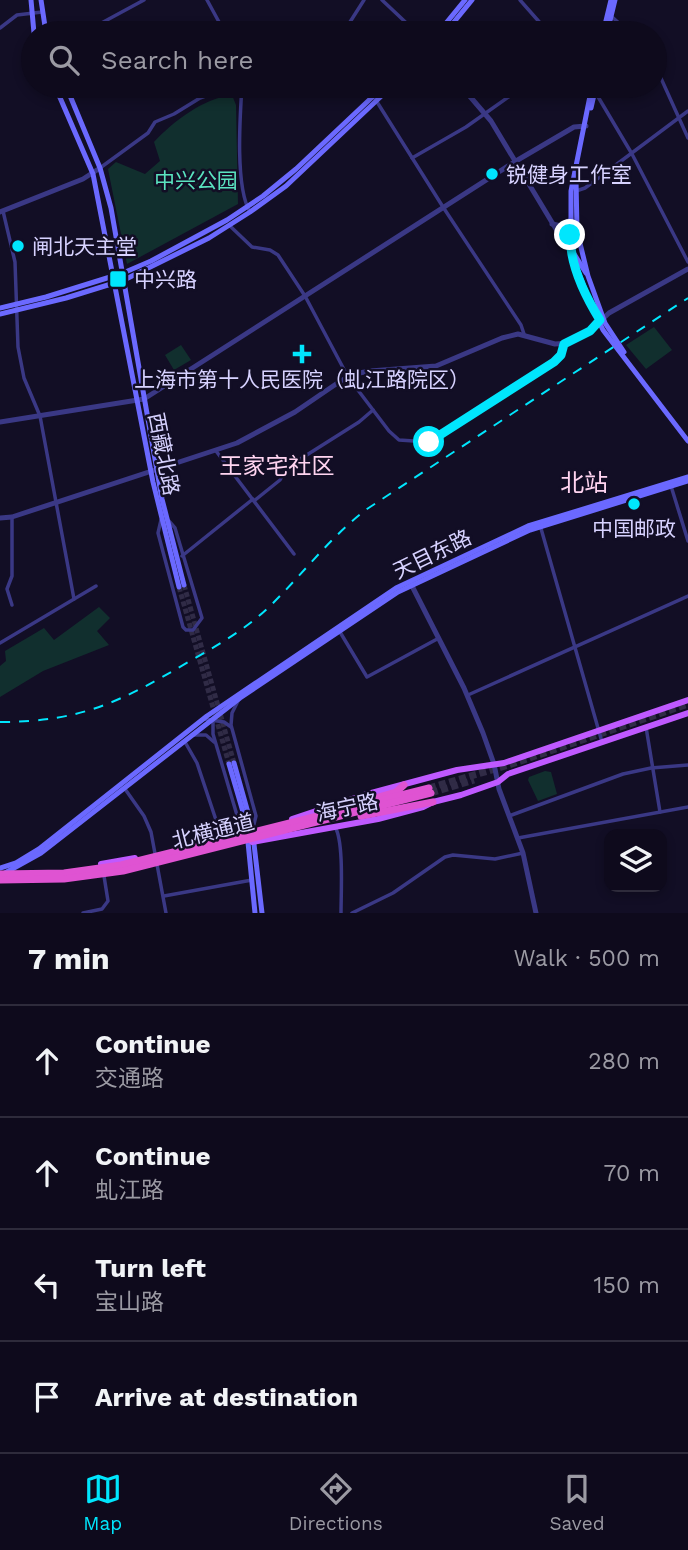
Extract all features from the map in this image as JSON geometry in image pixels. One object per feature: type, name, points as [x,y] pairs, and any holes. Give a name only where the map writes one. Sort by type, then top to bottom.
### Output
[{"type":"highway","points":[[341,811],[359,802],[396,792],[404,785]]},
{"type":"highway","name":"北横通道","points":[[0,881],[64,879],[123,871],[323,819],[341,811],[431,794]]},
{"type":"highway","name":"北横通道","points":[[0,872],[64,873],[121,865],[323,819],[353,814],[362,816],[431,794]]},
{"type":"main road","points":[[31,0],[33,21]]},
{"type":"main road","points":[[41,0],[44,21]]},
{"type":"main road","points":[[448,21],[465,0]]},
{"type":"main road","points":[[455,21],[472,0]]},
{"type":"main road","points":[[608,21],[613,0]]},
{"type":"main road","name":"西藏北路","points":[[60,98],[93,174],[163,517],[181,586]]},
{"type":"main road","name":"西藏北路","points":[[71,98],[100,168],[124,276],[141,400]]},
{"type":"main road","points":[[0,314],[165,261],[229,226],[374,98]]},
{"type":"main road","points":[[591,98],[575,183],[570,220],[570,247],[591,305],[642,377],[688,435]]},
{"type":"main road","points":[[574,191],[580,242],[603,330],[688,441]]},
{"type":"main road","points":[[124,276],[249,210]]},
{"type":"main road","points":[[570,247],[588,276]]},
{"type":"main road","points":[[0,308],[15,307]]},
{"type":"main road","name":"天目东路","points":[[123,787],[214,711],[337,627],[410,583],[540,524],[688,479]]},
{"type":"main road","name":"天目东路","points":[[123,787],[240,698],[410,583]]},
{"type":"main road","name":"海宁路","points":[[0,872],[72,869],[157,854],[250,831],[364,795],[457,770],[503,763],[688,700]]},
{"type":"main road","name":"海宁路","points":[[0,881],[67,881],[104,876],[251,842],[378,819],[423,807],[431,794],[461,795],[498,782],[508,774],[688,713]]},
{"type":"main road","points":[[232,763],[250,831],[262,913]]},
{"type":"main road","points":[[10,871],[41,853],[123,787]]},
{"type":"main road","points":[[0,872],[33,853],[123,787]]},
{"type":"main road","points":[[251,842],[256,913]]},
{"type":"street","points":[[105,21],[144,0]]},
{"type":"street","points":[[206,0],[218,21]]},
{"type":"street","points":[[351,21],[364,0]]},
{"type":"street","points":[[382,0],[405,21]]},
{"type":"street","points":[[520,0],[538,21]]},
{"type":"street","points":[[0,28],[17,15],[42,12]]},
{"type":"street","points":[[609,16],[615,21]]},
{"type":"street","points":[[667,92],[688,138]]},
{"type":"street","points":[[74,599],[40,416],[24,378],[18,347],[15,262],[1,212],[93,174],[148,133],[155,122],[200,98]]},
{"type":"street","points":[[242,98],[242,177],[249,210]]},
{"type":"street","points":[[374,98],[521,325],[524,334]]},
{"type":"street","points":[[472,98],[485,113],[552,224],[570,247],[580,242]]},
{"type":"street","points":[[412,158],[460,131],[507,98]]},
{"type":"street","points":[[599,98],[688,262]]},
{"type":"street","points":[[574,191],[585,188],[688,111]]},
{"type":"street","points":[[0,422],[141,400],[516,162],[574,127],[585,126]]},
{"type":"street","points":[[552,224],[562,226],[570,220]]},
{"type":"street","points":[[229,226],[252,247],[270,250],[278,255],[305,296],[348,377],[389,431],[399,440],[429,442],[554,362],[561,355],[564,344]]},
{"type":"street","points":[[0,518],[12,517],[216,451],[262,431],[348,377],[370,371],[436,366],[502,338],[524,334],[550,343],[564,344],[590,331],[602,318],[688,269]]},
{"type":"street","points":[[182,556],[281,478],[285,471],[302,458],[362,420],[373,410]]},
{"type":"street","points":[[216,451],[294,554]]},
{"type":"street","points":[[671,484],[688,541]]},
{"type":"street","points":[[12,517],[12,576],[7,589],[12,605]]},
{"type":"street","points":[[163,517],[175,528],[182,556],[202,618],[190,631],[183,627],[158,533],[163,517]]},
{"type":"street","points":[[540,524],[602,742]]},
{"type":"street","points":[[410,583],[467,695],[494,764],[523,853],[536,913]]},
{"type":"street","points":[[0,643],[96,586]]},
{"type":"street","points":[[467,695],[688,596]]},
{"type":"street","points":[[339,630],[367,677],[439,638]]},
{"type":"street","points":[[214,711],[212,728],[239,822],[250,831],[256,816],[231,717],[240,698]]},
{"type":"street","points":[[204,719],[221,721],[232,729]]},
{"type":"street","points":[[212,728],[221,721]]},
{"type":"street","points":[[646,727],[660,812]]},
{"type":"street","points":[[194,735],[206,735],[216,743]]},
{"type":"street","points":[[185,742],[197,763],[218,826]]},
{"type":"street","points":[[509,816],[614,777],[651,768],[688,765]]},
{"type":"street","points":[[123,787],[147,822],[157,854],[166,913]]},
{"type":"street","points":[[518,838],[688,807]]},
{"type":"street","points":[[335,827],[338,832],[341,870],[341,913]]},
{"type":"street","points":[[352,913],[393,893],[453,855],[495,859],[523,853]]},
{"type":"street","points":[[83,913],[102,909],[108,901],[104,876]]},
{"type":"street","points":[[163,896],[252,880]]},
{"type":"green space","name":"中兴公园","points":[[233,98],[236,105],[238,204],[127,264],[108,169],[116,162],[145,174],[160,161],[154,142],[180,119],[210,101]]},
{"type":"green space","points":[[654,327],[672,350],[646,369],[626,345]]},
{"type":"green space","points":[[181,345],[191,360],[174,370],[165,355]]},
{"type":"green space","points":[[99,607],[110,618],[97,631],[109,645],[43,671],[0,697],[0,666],[6,661],[5,651],[44,628],[54,640]]},
{"type":"green space","points":[[545,771],[551,772],[557,794],[538,801],[528,780],[529,777]]},
{"type":"tunnel","points":[[184,585],[234,763]]},
{"type":"tunnel","points":[[179,587],[229,764]]},
{"type":"tunnel","points":[[429,788],[509,765],[688,704]]},
{"type":"tunnel","points":[[431,793],[474,780]]},
{"type":"railway","points":[[0,722],[55,718],[100,706],[122,698],[221,643],[269,607],[329,544],[367,509],[688,298]]},
{"type":"place","name":"锐健身工作室","points":[[492,174]]},
{"type":"place","name":"闸北天主堂","points":[[18,246]]},
{"type":"place","name":"中兴路","points":[[118,279]]},
{"type":"place","name":"上海市第十人民医院（虬江路院区）","points":[[302,354]]},
{"type":"place","name":"中国邮政","points":[[634,504]]},
{"type":"district","name":"王家宅社区","points":[[277,466]]},
{"type":"district","name":"北站","points":[[584,483]]},
{"type":"route","points":[[429,442],[558,360],[564,344],[571,343],[590,331],[600,320],[591,305],[571,253],[570,235]]}]
